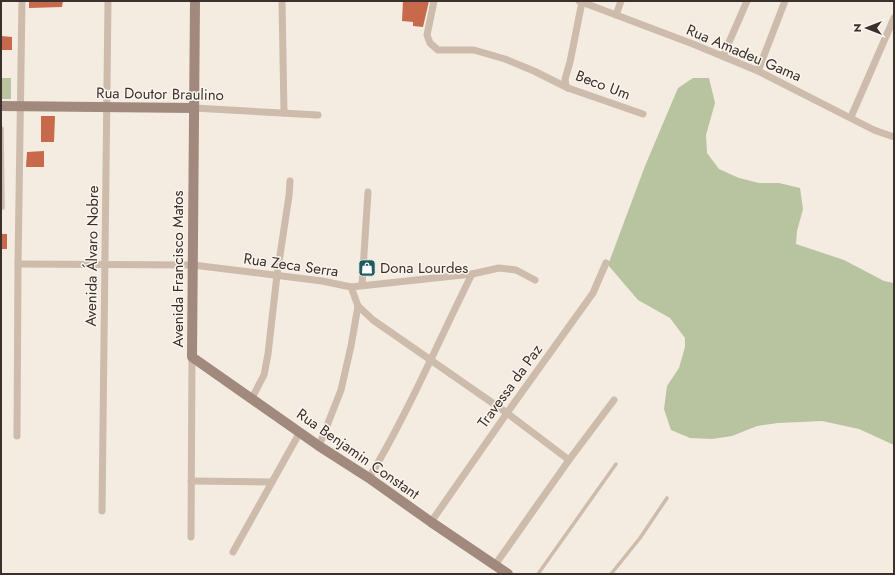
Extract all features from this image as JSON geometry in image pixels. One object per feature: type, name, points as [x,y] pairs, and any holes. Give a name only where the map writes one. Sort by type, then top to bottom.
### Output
[{"type":"street","points":[[17,436],[22,1]]},
{"type":"street","name":"Avenida Álvaro Nobre","points":[[102,511],[108,1]]},
{"type":"street","name":"Avenida Francisco Matos","points":[[191,537],[195,1]]},
{"type":"street","points":[[282,1],[284,113]]},
{"type":"street","points":[[434,1],[427,35],[430,44],[438,50],[474,50],[505,59],[534,71],[568,88]]},
{"type":"street","points":[[616,14],[621,1]]},
{"type":"street","points":[[723,56],[747,1]]},
{"type":"street","points":[[758,71],[784,1]]},
{"type":"street","name":"Rua Amadeu Gama","points":[[581,2],[616,14],[758,71],[874,130],[894,137]]},
{"type":"street","name":"Beco Um","points":[[581,2],[570,62],[565,79],[566,86],[643,114]]},
{"type":"street","points":[[851,117],[894,18]]},
{"type":"street","name":"Rua Doutor Braulino","points":[[1,106],[194,108],[318,115]]},
{"type":"street","points":[[252,398],[265,370],[290,181]]},
{"type":"street","points":[[362,285],[368,192]]},
{"type":"street","name":"Travessa da Paz","points":[[431,522],[506,413],[593,293],[606,263]]},
{"type":"street","name":"Rua Zeca Serra","points":[[18,264],[193,265],[322,281],[351,287],[358,306],[373,320],[506,413],[569,460]]},
{"type":"street","points":[[351,287],[472,274],[499,268],[516,270],[535,280]]},
{"type":"street","points":[[369,478],[413,396],[472,274]]},
{"type":"street","points":[[319,446],[341,390],[350,352],[358,306]]},
{"type":"street","name":"Rua Benjamin Constant","points":[[192,357],[319,446],[369,478],[508,574]]},
{"type":"street","points":[[495,565],[569,460],[614,400]]},
{"type":"street","points":[[232,552],[300,432]]},
{"type":"street","points":[[191,482],[272,482]]},
{"type":"lane","points":[[1,128],[3,208]]},
{"type":"lane","points":[[538,574],[616,464]]},
{"type":"lane","points":[[611,574],[640,538],[667,498]]},
{"type":"green space","points":[[1,78],[11,78],[11,99],[1,99]]},
{"type":"green space","points":[[693,78],[709,78],[715,103],[706,135],[707,153],[719,169],[739,178],[759,183],[779,183],[800,188],[803,209],[797,231],[796,244],[844,260],[884,281],[894,283],[894,445],[859,429],[822,421],[778,423],[757,426],[732,436],[712,439],[690,438],[671,430],[664,409],[667,386],[679,368],[685,347],[685,338],[670,318],[638,300],[608,265],[645,166],[678,88]]},
{"type":"building","points":[[29,1],[63,1],[62,7],[29,8]]},
{"type":"building","points":[[403,1],[429,1],[423,27],[413,26],[413,22],[402,21]]},
{"type":"building","points":[[1,36],[12,37],[12,50],[1,50]]},
{"type":"building","points":[[41,116],[55,116],[54,142],[41,142]]},
{"type":"building","points":[[44,151],[44,167],[26,167],[27,152]]},
{"type":"building","points":[[1,234],[7,234],[7,249],[1,249]]},
{"type":"place","name":"Dona Lourdes","points":[[367,268]]}]
